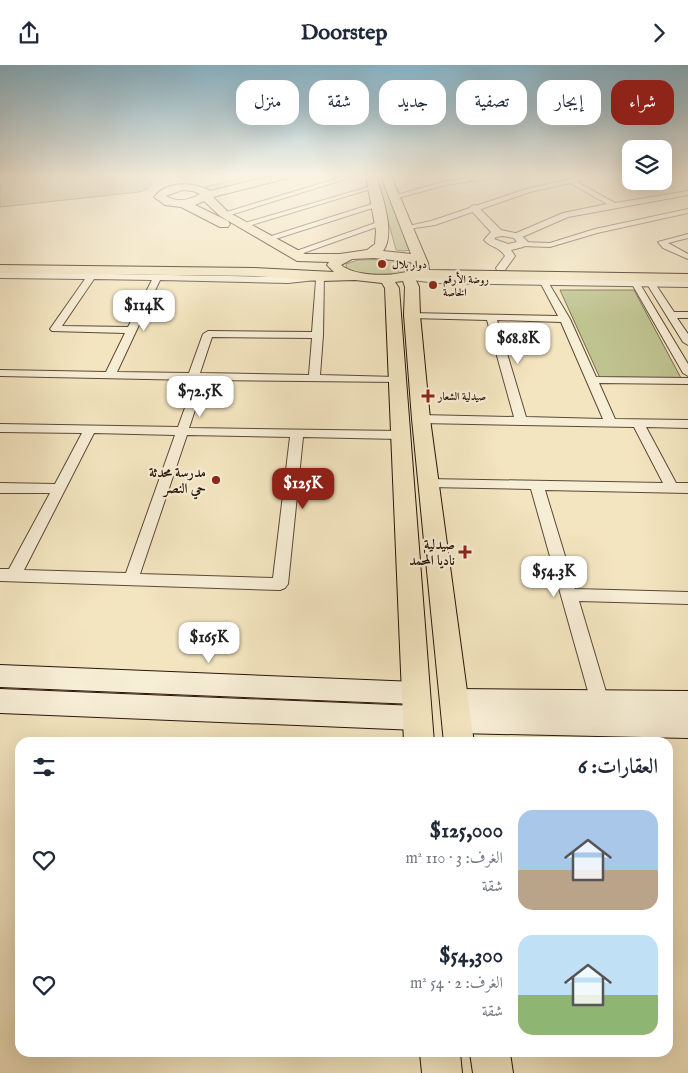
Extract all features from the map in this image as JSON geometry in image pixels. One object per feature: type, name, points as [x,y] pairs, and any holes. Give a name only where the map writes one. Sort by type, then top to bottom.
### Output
[{"type":"main road","points":[[225,223],[294,258]]},
{"type":"main road","points":[[239,223],[266,239],[321,277]]},
{"type":"main road","points":[[369,255],[382,244],[380,223]]},
{"type":"main road","points":[[406,223],[417,269],[412,287],[412,315],[421,419],[457,722]]},
{"type":"main road","points":[[408,227],[416,231],[426,243]]},
{"type":"main road","points":[[0,262],[218,265],[294,258],[340,258],[369,255],[401,256],[417,269],[688,278]]},
{"type":"main road","points":[[340,258],[334,265],[336,269],[353,276]]},
{"type":"main road","points":[[446,261],[462,267]]},
{"type":"main road","points":[[0,269],[254,272],[321,277],[386,278],[417,269],[462,267],[688,270]]},
{"type":"main road","points":[[0,701],[418,730],[399,435],[392,288],[386,278]]},
{"type":"main road","points":[[0,676],[416,693]]},
{"type":"main road","points":[[457,722],[600,702],[688,703]]},
{"type":"main road","points":[[457,722],[688,726]]},
{"type":"main road","points":[[440,1057],[442,1073]]},
{"type":"main road","points":[[491,1057],[493,1073]]},
{"type":"street","points":[[242,225],[248,223]]},
{"type":"street","points":[[266,239],[319,223]]},
{"type":"street","points":[[294,258],[380,223]]},
{"type":"street","points":[[408,227],[432,223]]},
{"type":"street","points":[[488,223],[498,233],[520,240],[550,245],[587,227],[612,223]]},
{"type":"street","points":[[498,233],[490,236],[489,240],[494,244],[504,246],[520,240],[551,223]]},
{"type":"street","points":[[580,223],[587,227]]},
{"type":"street","points":[[688,236],[662,242],[688,257]]},
{"type":"street","points":[[501,268],[510,256],[504,246]]},
{"type":"street","points":[[417,269],[437,281],[688,284]]},
{"type":"street","points":[[0,275],[288,280],[321,277],[314,379]]},
{"type":"street","points":[[91,277],[56,329],[131,330]]},
{"type":"street","points":[[110,375],[156,278]]},
{"type":"street","points":[[544,282],[565,319],[610,422]]},
{"type":"street","points":[[636,284],[688,373]]},
{"type":"street","points":[[651,284],[688,343]]},
{"type":"street","points":[[412,315],[565,319]]},
{"type":"street","points":[[670,315],[688,315]]},
{"type":"street","points":[[491,317],[520,421]]},
{"type":"street","points":[[131,579],[182,431],[208,334],[318,335]]},
{"type":"street","points":[[0,373],[396,380]]},
{"type":"street","points":[[591,380],[688,381]]},
{"type":"street","points":[[421,419],[688,424]]},
{"type":"street","points":[[638,423],[672,488]]},
{"type":"street","points":[[0,428],[399,435]]},
{"type":"street","points":[[90,430],[59,489],[7,576],[280,584],[297,433]]},
{"type":"street","points":[[428,483],[688,488]]},
{"type":"street","points":[[537,486],[600,702]]},
{"type":"street","points":[[0,488],[59,489]]},
{"type":"street","points":[[570,595],[688,598]]},
{"type":"green space","points":[[389,223],[401,223],[412,250],[396,250]]},
{"type":"green space","points":[[358,260],[406,262],[416,268],[401,273],[382,275],[347,270],[346,264]]},
{"type":"green space","points":[[560,290],[634,290],[681,378],[600,378]]},
{"type":"place","name":"دوار بلال","points":[[382,264]]},
{"type":"place","name":"روضة الأرقم الخاصة","points":[[433,285]]},
{"type":"place","name":"صيدلية الشعار","points":[[428,396]]},
{"type":"place","name":"مدرسة محدثة حي النصر","points":[[216,480]]},
{"type":"place","name":"صيدلية ناديا المحمد","points":[[465,552]]}]
